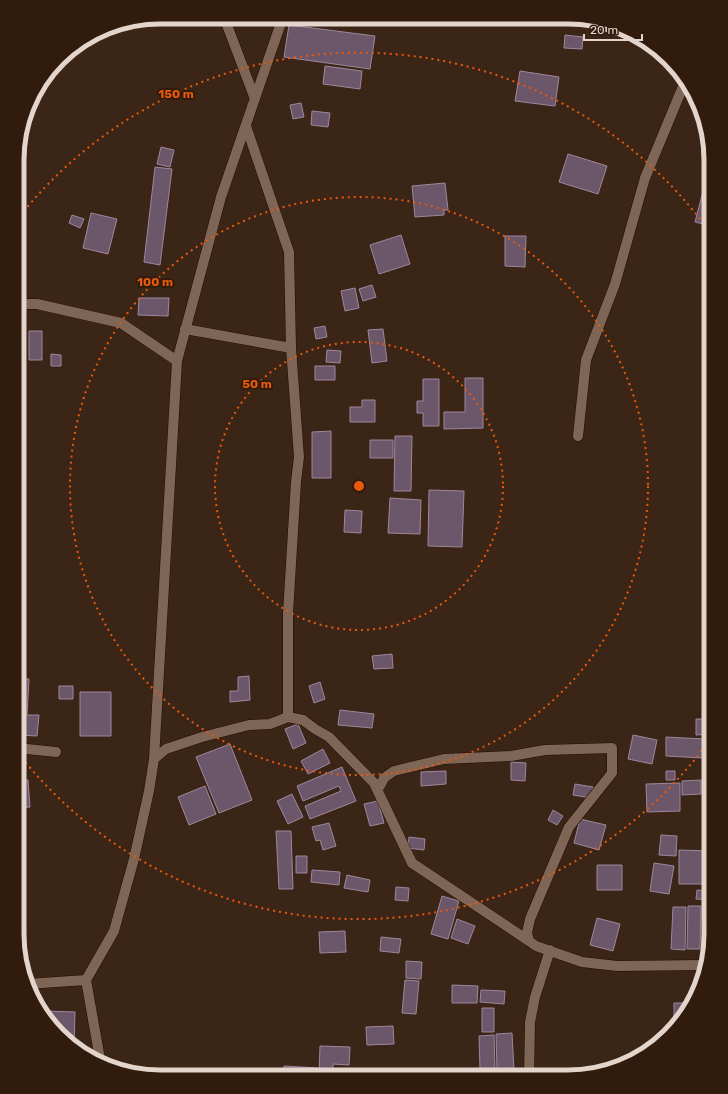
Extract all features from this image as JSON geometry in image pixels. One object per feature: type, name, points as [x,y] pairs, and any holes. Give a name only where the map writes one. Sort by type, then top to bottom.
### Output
[{"type":"street","points":[[227,24],[255,99]]},
{"type":"street","points":[[99,1056],[86,980],[114,931],[134,859],[149,791],[154,759],[177,361],[221,197],[281,24]]},
{"type":"street","points":[[578,436],[586,360],[615,284],[645,178],[683,87]]},
{"type":"street","points":[[246,126],[289,252],[291,348],[300,457],[296,482],[288,613],[288,717]]},
{"type":"street","points":[[24,304],[37,304],[121,323],[177,361]]},
{"type":"street","points":[[185,329],[291,348]]},
{"type":"street","points":[[154,759],[166,749],[202,736],[249,725],[270,724],[288,717],[303,720],[315,729],[329,736],[374,783],[412,863],[536,946],[582,962],[618,966],[700,965]]},
{"type":"street","points":[[374,783],[380,786],[384,778],[394,771],[444,759],[511,756],[545,750],[612,748],[612,773],[569,828],[530,919],[527,932],[529,940]]},
{"type":"street","points":[[24,749],[56,752]]},
{"type":"street","points":[[529,1070],[530,1022],[535,997],[550,950]]},
{"type":"street","points":[[33,984],[86,980]]},
{"type":"building","points":[[289,25],[375,36],[370,69],[284,57]]},
{"type":"building","points":[[565,35],[583,37],[582,49],[564,48]]},
{"type":"building","points":[[325,66],[362,71],[360,89],[323,84]]},
{"type":"building","points":[[520,71],[559,77],[555,106],[515,101]]},
{"type":"building","points":[[301,103],[304,117],[293,119],[290,105]]},
{"type":"building","points":[[312,111],[330,113],[328,127],[311,125]]},
{"type":"building","points":[[161,147],[174,150],[170,167],[157,164]]},
{"type":"building","points":[[568,154],[607,166],[598,194],[559,182]]},
{"type":"building","points":[[155,167],[172,169],[160,265],[144,262]]},
{"type":"building","points":[[445,183],[448,210],[444,210],[444,215],[415,217],[412,186]]},
{"type":"building","points":[[704,188],[704,224],[695,222]]},
{"type":"building","points":[[91,213],[117,219],[108,254],[83,248]]},
{"type":"building","points":[[72,215],[84,219],[80,228],[69,223]]},
{"type":"building","points":[[401,235],[410,264],[379,274],[370,245]]},
{"type":"building","points":[[505,236],[526,236],[525,267],[505,266]]},
{"type":"building","points":[[372,285],[376,297],[363,301],[359,289]]},
{"type":"building","points":[[355,288],[359,308],[345,311],[341,291]]},
{"type":"building","points":[[139,298],[169,298],[168,316],[138,315]]},
{"type":"building","points":[[325,326],[327,337],[316,339],[314,328]]},
{"type":"building","points":[[383,329],[387,361],[372,363],[368,330]]},
{"type":"building","points":[[29,331],[42,331],[42,360],[29,360]]},
{"type":"building","points":[[327,350],[341,351],[340,363],[326,362]]},
{"type":"building","points":[[51,354],[61,355],[61,366],[51,366]]},
{"type":"building","points":[[315,366],[335,366],[335,380],[315,380]]},
{"type":"building","points":[[465,378],[483,378],[483,428],[444,429],[444,412],[465,412]]},
{"type":"building","points":[[423,379],[439,379],[439,426],[423,426],[423,413],[417,413],[417,401],[423,401]]},
{"type":"building","points":[[362,400],[375,400],[375,422],[350,422],[350,407],[362,407]]},
{"type":"building","points":[[331,431],[331,478],[312,478],[312,432]]},
{"type":"building","points":[[395,436],[412,436],[411,491],[394,491]]},
{"type":"building","points":[[370,440],[393,440],[393,458],[370,458]]},
{"type":"building","points":[[429,490],[464,491],[462,547],[428,546]]},
{"type":"building","points":[[390,498],[421,500],[420,534],[388,533]]},
{"type":"building","points":[[345,510],[362,511],[361,533],[344,532]]},
{"type":"building","points":[[392,654],[393,668],[374,669],[372,656]]},
{"type":"building","points":[[249,676],[250,700],[230,702],[230,691],[238,691],[238,677]]},
{"type":"building","points":[[24,679],[29,679],[27,715],[39,715],[37,736],[24,735]]},
{"type":"building","points":[[320,682],[325,699],[314,703],[309,686]]},
{"type":"building","points":[[59,686],[73,686],[73,699],[59,699]]},
{"type":"building","points":[[80,692],[111,692],[111,736],[80,736]]},
{"type":"building","points":[[340,710],[374,714],[372,728],[338,725]]},
{"type":"building","points":[[696,719],[704,719],[704,734],[696,735]]},
{"type":"building","points":[[298,724],[306,743],[293,749],[285,729]]},
{"type":"building","points":[[633,735],[657,740],[652,764],[628,759]]},
{"type":"building","points":[[666,737],[704,739],[703,758],[666,756]]},
{"type":"building","points":[[230,744],[252,800],[219,813],[196,757]]},
{"type":"building","points":[[323,749],[330,763],[308,774],[301,761]]},
{"type":"building","points":[[511,762],[526,763],[525,781],[511,780]]},
{"type":"building","points":[[342,767],[356,801],[310,819],[305,806],[341,791],[339,786],[303,801],[297,786]]},
{"type":"building","points":[[446,771],[446,784],[421,786],[421,772]]},
{"type":"building","points":[[666,771],[675,771],[675,780],[666,780]]},
{"type":"building","points":[[24,780],[28,780],[30,807],[24,807]]},
{"type":"building","points":[[701,780],[701,794],[682,795],[682,781]]},
{"type":"building","points":[[680,783],[680,811],[647,812],[646,784]]},
{"type":"building","points":[[575,784],[593,787],[591,798],[573,795]]},
{"type":"building","points":[[205,786],[216,814],[189,825],[178,797]]},
{"type":"building","points":[[292,794],[303,817],[288,824],[277,801]]},
{"type":"building","points":[[378,801],[384,823],[370,826],[364,804]]},
{"type":"building","points":[[553,810],[563,816],[557,825],[548,820]]},
{"type":"building","points":[[580,819],[606,825],[599,850],[574,843]]},
{"type":"building","points":[[329,823],[336,846],[323,850],[320,840],[316,841],[312,827]]},
{"type":"building","points":[[276,831],[291,831],[293,889],[279,889]]},
{"type":"building","points":[[661,835],[677,836],[676,856],[659,855]]},
{"type":"building","points":[[409,837],[425,839],[424,850],[408,848]]},
{"type":"building","points":[[679,850],[704,851],[704,884],[679,884]]},
{"type":"building","points":[[296,856],[307,856],[307,873],[296,873]]},
{"type":"building","points":[[654,863],[674,866],[669,894],[650,891]]},
{"type":"building","points":[[597,865],[622,865],[622,890],[597,890]]},
{"type":"building","points":[[312,870],[340,872],[339,885],[311,882]]},
{"type":"building","points":[[347,875],[370,880],[368,892],[344,888]]},
{"type":"building","points":[[396,887],[409,888],[408,901],[395,900]]},
{"type":"building","points":[[697,890],[704,890],[704,900],[696,899]]},
{"type":"building","points":[[442,896],[459,901],[448,939],[431,934]]},
{"type":"building","points":[[688,906],[701,906],[700,949],[687,949]]},
{"type":"building","points":[[673,907],[686,907],[685,950],[671,949]]},
{"type":"building","points":[[597,918],[620,924],[613,951],[590,945]]},
{"type":"building","points":[[457,919],[475,926],[468,944],[451,938]]},
{"type":"building","points":[[345,931],[346,952],[320,953],[319,932]]},
{"type":"building","points":[[381,937],[401,939],[399,953],[380,951]]},
{"type":"building","points":[[406,961],[422,962],[421,979],[406,978]]},
{"type":"building","points":[[405,980],[419,981],[416,1014],[402,1013]]},
{"type":"building","points":[[452,985],[478,986],[477,1003],[452,1003]]},
{"type":"building","points":[[481,990],[505,991],[504,1004],[480,1002]]},
{"type":"building","points":[[674,1003],[685,1003],[676,1016],[674,1016]]},
{"type":"building","points":[[482,1008],[494,1008],[494,1032],[482,1032]]},
{"type":"building","points":[[48,1011],[75,1012],[74,1039]]},
{"type":"building","points":[[393,1026],[394,1044],[367,1045],[366,1027]]},
{"type":"building","points":[[512,1033],[514,1070],[497,1070],[496,1034]]},
{"type":"building","points":[[494,1035],[495,1069],[480,1069],[479,1036]]},
{"type":"building","points":[[320,1046],[350,1047],[349,1065],[333,1064],[333,1070],[319,1070]]},
{"type":"building","points":[[284,1066],[318,1068],[318,1070],[284,1070]]}]
